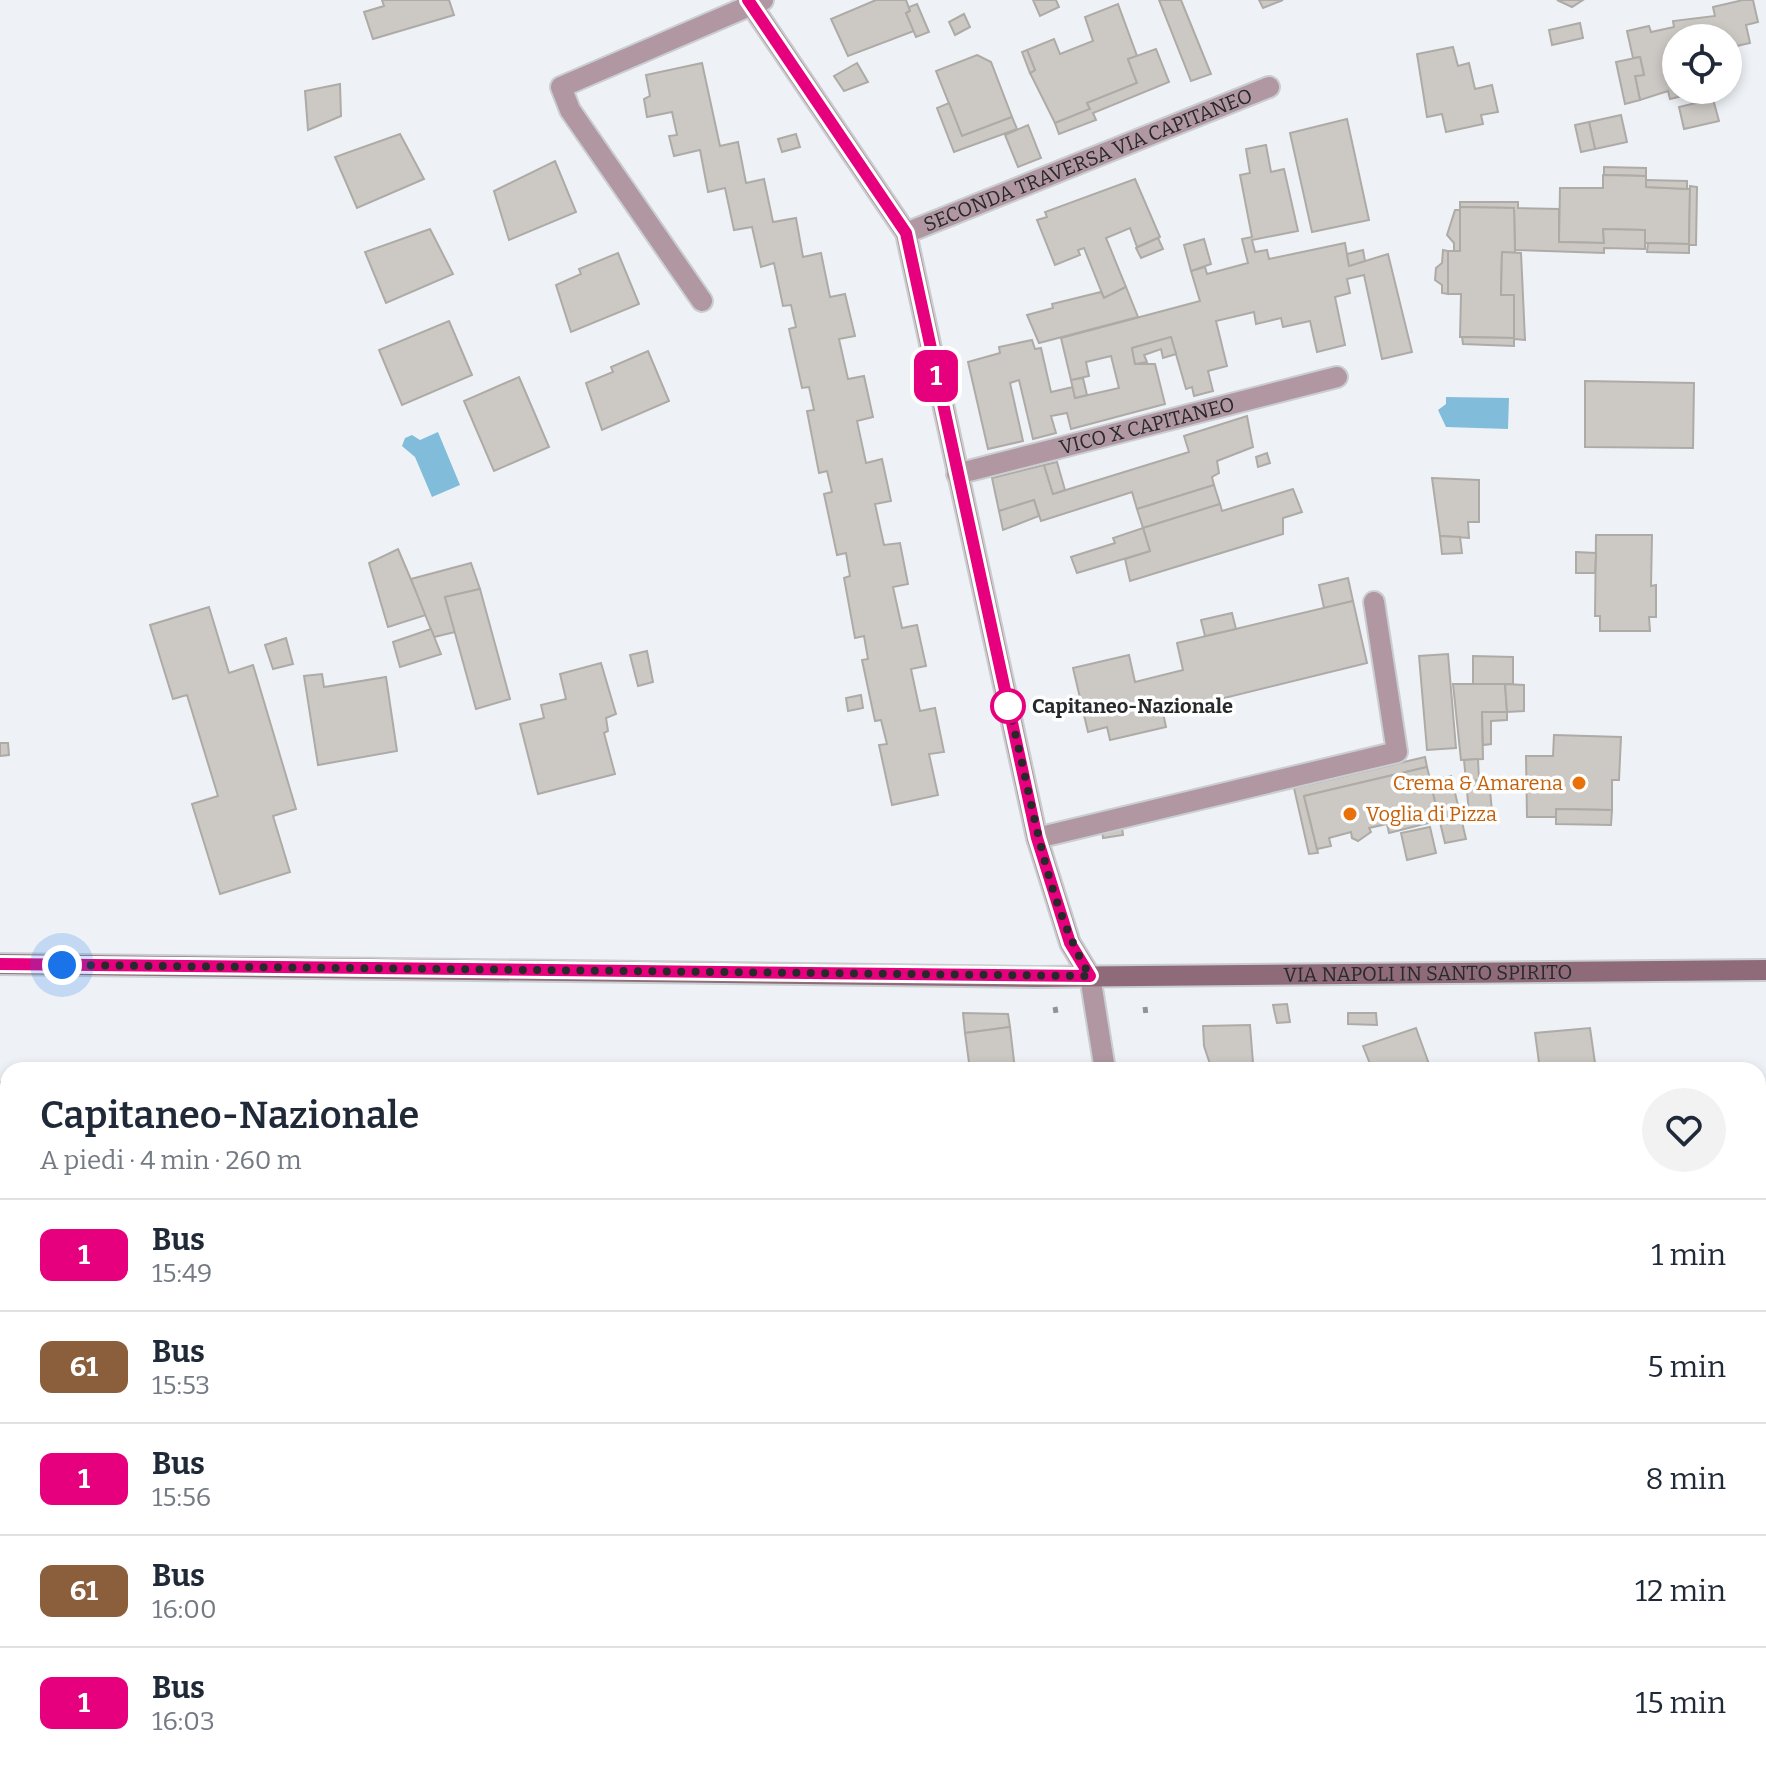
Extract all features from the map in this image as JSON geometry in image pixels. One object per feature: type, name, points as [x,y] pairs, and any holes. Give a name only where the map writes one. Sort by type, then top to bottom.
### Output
[{"type":"street","points":[[702,301],[570,110],[561,87],[754,2],[906,233],[1037,838],[1070,943],[1090,976],[1104,1062]]},
{"type":"street","name":"SECONDA TRAVERSA VIA CAPITANEO","points":[[906,233],[1269,87]]},
{"type":"street","name":"VICO X CAPITANEO","points":[[957,474],[1337,377]]},
{"type":"street","points":[[1037,838],[1397,752],[1374,602]]},
{"type":"street","name":"VIA NAPOLI IN SANTO SPIRITO","points":[[0,964],[1090,976],[1766,970]]},
{"type":"path","points":[[1145,1007],[1146,1015]]},
{"type":"water","points":[[1446,397],[1509,398],[1508,429],[1446,427],[1438,410],[1446,404]]},
{"type":"water","points":[[438,432],[460,485],[432,497],[415,457],[402,446],[405,438],[412,435],[420,440]]},
{"type":"building","points":[[382,0],[449,0],[454,15],[373,39],[364,12],[384,6]]},
{"type":"building","points":[[876,0],[906,0],[910,11],[906,13],[914,31],[848,56],[831,19]]},
{"type":"building","points":[[1033,0],[1056,0],[1059,7],[1040,16]]},
{"type":"building","points":[[1159,0],[1181,0],[1211,74],[1191,81]]},
{"type":"building","points":[[1259,0],[1283,0],[1263,8]]},
{"type":"building","points":[[1557,0],[1583,0],[1572,7]]},
{"type":"building","points":[[1753,0],[1758,22],[1746,25],[1750,43],[1742,45],[1742,24],[1674,24],[1673,21],[1715,16],[1713,7]]},
{"type":"building","points":[[917,4],[929,32],[916,37],[906,13],[910,11],[909,7]]},
{"type":"building","points":[[1118,4],[1137,56],[1128,59],[1137,83],[1087,103],[1090,109],[1055,123],[1030,73],[1035,70],[1027,50],[1054,39],[1060,54],[1093,41],[1085,17]]},
{"type":"building","points":[[964,14],[970,27],[955,35],[949,22]]},
{"type":"building","points":[[1580,23],[1583,38],[1552,45],[1549,30]]},
{"type":"building","points":[[1649,26],[1651,32],[1662,30],[1662,93],[1640,100],[1635,76],[1644,75],[1640,57],[1633,58],[1627,31]]},
{"type":"building","points":[[1453,47],[1458,66],[1469,63],[1475,89],[1492,85],[1498,112],[1481,115],[1483,124],[1446,132],[1442,114],[1427,117],[1417,54]]},
{"type":"building","points":[[1156,49],[1169,82],[1093,113],[1096,120],[1059,134],[1055,123],[1090,109],[1087,103],[1137,83],[1128,59]]},
{"type":"building","points":[[1027,50],[1035,70],[1030,73],[1022,52]]},
{"type":"building","points":[[977,55],[991,62],[1012,117],[962,136],[936,71]]},
{"type":"building","points":[[1640,57],[1644,75],[1635,76],[1640,100],[1625,104],[1616,62]]},
{"type":"building","points":[[702,63],[720,146],[738,142],[746,183],[764,179],[773,222],[796,218],[803,257],[821,253],[830,297],[845,294],[855,336],[839,339],[848,379],[864,376],[873,417],[857,421],[866,463],[882,459],[891,501],[875,504],[884,545],[900,543],[908,584],[893,587],[902,628],[917,625],[926,666],[911,669],[920,711],[935,708],[944,752],[929,754],[938,795],[892,805],[879,745],[887,744],[881,720],[875,721],[862,660],[868,659],[864,636],[855,638],[844,578],[850,576],[846,553],[837,555],[824,494],[832,492],[827,471],[819,473],[807,411],[814,410],[809,387],[802,388],[789,329],[796,327],[791,305],[783,306],[774,263],[761,267],[752,227],[734,230],[725,188],[708,192],[700,150],[674,156],[669,136],[677,135],[672,112],[647,117],[644,99],[650,96],[646,75]]},
{"type":"building","points":[[857,63],[868,82],[844,91],[834,76]]},
{"type":"building","points":[[340,84],[341,116],[308,130],[305,91]]},
{"type":"building","points":[[949,103],[962,136],[1012,117],[1017,129],[954,152],[937,108]]},
{"type":"building","points":[[1714,104],[1719,121],[1684,129],[1679,107]]},
{"type":"building","points":[[1621,115],[1627,142],[1595,149],[1589,122]]},
{"type":"building","points":[[1347,119],[1369,220],[1312,232],[1290,133]]},
{"type":"building","points":[[1589,122],[1595,149],[1581,152],[1575,125]]},
{"type":"building","points":[[1028,125],[1041,158],[1018,167],[1005,135]]},
{"type":"building","points":[[400,134],[424,179],[357,208],[335,157]]},
{"type":"building","points":[[796,134],[800,147],[782,152],[778,139]]},
{"type":"building","points":[[1266,145],[1271,172],[1284,169],[1298,231],[1252,240],[1255,252],[1267,250],[1269,259],[1345,243],[1349,266],[1388,254],[1412,352],[1382,359],[1364,275],[1347,279],[1350,293],[1335,297],[1345,345],[1317,352],[1310,321],[1283,327],[1281,318],[1256,324],[1254,312],[1216,321],[1227,366],[1208,371],[1213,391],[1194,396],[1192,387],[1186,389],[1171,337],[1132,348],[1135,364],[1155,364],[1165,404],[1071,429],[1067,413],[1051,416],[1056,433],[1033,439],[1019,380],[1010,383],[1023,441],[988,449],[968,362],[1000,353],[999,347],[1032,340],[1035,349],[1041,348],[1051,392],[1073,387],[1075,398],[1119,388],[1111,356],[1086,362],[1089,376],[1071,380],[1061,338],[1200,301],[1191,271],[1205,267],[1207,274],[1248,263],[1242,239],[1252,237],[1240,175],[1250,173],[1246,149]]},
{"type":"building","points":[[555,161],[576,212],[509,240],[494,191]]},
{"type":"building","points":[[1604,167],[1646,168],[1646,176],[1604,175]]},
{"type":"building","points":[[1603,175],[1646,176],[1646,187],[1690,189],[1689,244],[1645,243],[1645,230],[1603,229],[1604,243],[1559,242],[1560,188],[1603,188]]},
{"type":"building","points":[[1135,179],[1160,237],[1137,247],[1130,228],[1106,238],[1126,287],[1104,298],[1084,248],[1078,250],[1080,255],[1055,265],[1037,220],[1047,217],[1045,212]]},
{"type":"building","points":[[1646,180],[1687,181],[1687,189],[1646,187]]},
{"type":"building","points":[[1690,186],[1697,187],[1696,245],[1689,245],[1689,253],[1647,252],[1648,243],[1689,244]]},
{"type":"building","points":[[1460,202],[1518,202],[1518,208],[1559,209],[1559,242],[1604,243],[1603,229],[1645,230],[1645,249],[1604,248],[1604,253],[1515,250],[1514,208],[1460,207]]},
{"type":"building","points":[[1460,207],[1514,208],[1515,253],[1502,252],[1501,295],[1514,295],[1514,338],[1460,337],[1461,294],[1448,294],[1448,251],[1460,251]]},
{"type":"building","points":[[1455,210],[1460,210],[1460,251],[1454,251],[1454,243],[1447,235]]},
{"type":"building","points":[[430,229],[453,274],[386,303],[365,252]]},
{"type":"building","points":[[1158,238],[1163,249],[1141,258],[1136,248]]},
{"type":"building","points":[[1204,239],[1211,264],[1191,271],[1184,245]]},
{"type":"building","points":[[1363,250],[1365,261],[1349,266],[1347,254]]},
{"type":"building","points":[[1443,250],[1448,251],[1448,294],[1442,293],[1442,285],[1435,280]]},
{"type":"building","points":[[1502,252],[1521,253],[1525,340],[1514,339],[1514,346],[1463,344],[1462,337],[1514,338],[1514,295],[1501,295]]},
{"type":"building","points":[[618,253],[639,304],[571,332],[556,285],[581,274],[579,269]]},
{"type":"building","points":[[1126,287],[1138,317],[1039,343],[1027,315],[1053,308],[1052,304],[1101,292],[1104,298]]},
{"type":"building","points":[[449,321],[472,375],[402,405],[379,350]]},
{"type":"building","points":[[1171,337],[1176,354],[1163,358],[1161,349],[1144,355],[1147,362],[1135,364],[1132,348]]},
{"type":"building","points":[[648,351],[669,401],[602,430],[586,383],[613,372],[611,367]]},
{"type":"building","points":[[519,377],[549,447],[494,471],[464,401]]},
{"type":"building","points":[[1083,378],[1087,395],[1075,398],[1071,380]]},
{"type":"building","points":[[1585,381],[1694,383],[1693,448],[1585,447]]},
{"type":"building","points":[[1247,416],[1253,447],[1217,461],[1219,473],[1212,477],[1214,485],[1137,509],[1132,492],[1041,521],[1034,500],[999,511],[992,478],[1044,465],[1053,494],[1189,452],[1184,436]]},
{"type":"building","points":[[1267,453],[1270,463],[1258,467],[1256,457]]},
{"type":"building","points":[[1057,462],[1065,490],[1053,494],[1044,465]]},
{"type":"building","points":[[1432,478],[1479,480],[1479,522],[1468,522],[1469,538],[1440,536]]},
{"type":"building","points":[[1214,485],[1220,504],[1143,528],[1137,509]]},
{"type":"building","points":[[1293,489],[1302,512],[1283,518],[1283,534],[1130,581],[1125,559],[1150,551],[1143,528],[1220,504],[1222,511]]},
{"type":"building","points":[[1034,500],[1039,516],[1003,530],[999,511]]},
{"type":"building","points":[[1143,528],[1150,551],[1077,573],[1071,557],[1115,543],[1113,538]]},
{"type":"building","points":[[1596,535],[1652,535],[1651,586],[1656,585],[1656,617],[1649,617],[1650,631],[1600,631],[1600,616],[1595,616]]},
{"type":"building","points":[[1440,536],[1460,537],[1462,553],[1442,554]]},
{"type":"building","points":[[398,549],[426,615],[388,627],[369,563]]},
{"type":"building","points":[[1576,552],[1596,553],[1595,573],[1576,573]]},
{"type":"building","points":[[471,563],[480,589],[445,597],[455,632],[434,637],[411,579]]},
{"type":"building","points":[[1348,578],[1353,601],[1324,608],[1319,585]]},
{"type":"building","points":[[480,589],[510,699],[476,709],[445,597]]},
{"type":"building","points":[[1353,601],[1367,663],[1163,713],[1166,727],[1110,740],[1107,727],[1088,732],[1073,668],[1129,655],[1135,682],[1183,670],[1177,643]]},
{"type":"building","points":[[209,607],[229,673],[253,665],[296,809],[273,816],[290,872],[220,894],[192,804],[218,796],[187,695],[173,699],[150,625]]},
{"type":"building","points":[[1232,613],[1236,629],[1205,636],[1201,620]]},
{"type":"building","points":[[431,629],[441,654],[400,667],[393,642]]},
{"type":"building","points":[[286,638],[293,664],[273,669],[265,645]]},
{"type":"building","points":[[647,651],[653,682],[638,686],[630,655]]},
{"type":"building","points":[[1448,654],[1456,748],[1427,750],[1419,656]]},
{"type":"building","points":[[1473,656],[1513,657],[1513,684],[1473,684]]},
{"type":"building","points":[[601,663],[616,714],[606,718],[608,731],[604,733],[615,774],[538,794],[520,724],[544,718],[541,705],[566,699],[560,674]]},
{"type":"building","points":[[322,674],[324,687],[386,677],[397,751],[318,765],[304,676]]},
{"type":"building","points":[[1453,684],[1505,684],[1507,712],[1482,712],[1483,759],[1461,760]]},
{"type":"building","points":[[1505,684],[1524,685],[1524,711],[1507,712]]},
{"type":"building","points":[[861,695],[863,708],[848,711],[846,698]]},
{"type":"building","points":[[1482,712],[1507,712],[1507,720],[1491,721],[1491,744],[1483,745]]},
{"type":"building","points":[[1554,735],[1621,737],[1619,780],[1612,780],[1612,810],[1556,809],[1556,817],[1527,817],[1526,756],[1553,756]]},
{"type":"building","points":[[0,743],[8,743],[9,755],[0,756]]},
{"type":"building","points":[[1425,757],[1427,767],[1304,796],[1318,853],[1309,854],[1294,788]]},
{"type":"building","points":[[1478,759],[1479,780],[1466,781],[1464,760]]},
{"type":"building","points":[[1427,767],[1440,820],[1389,833],[1387,824],[1369,828],[1371,832],[1358,841],[1352,838],[1351,832],[1329,838],[1331,846],[1317,849],[1304,796]]},
{"type":"building","points":[[1451,776],[1466,839],[1445,843],[1430,781]]},
{"type":"building","points":[[1489,780],[1492,811],[1469,812],[1466,781]]},
{"type":"building","points":[[1556,809],[1612,810],[1611,825],[1556,824]]},
{"type":"building","points":[[1122,827],[1123,835],[1103,838],[1102,830]]},
{"type":"building","points":[[1430,827],[1436,853],[1407,860],[1401,833]]},
{"type":"building","points":[[1287,1004],[1290,1022],[1277,1023],[1273,1005]]},
{"type":"building","points":[[963,1013],[1008,1014],[1010,1027],[965,1033]]},
{"type":"building","points":[[1348,1013],[1376,1013],[1377,1025],[1348,1024]]},
{"type":"building","points":[[1250,1025],[1253,1062],[1209,1062],[1204,1046],[1203,1026]]},
{"type":"building","points":[[1010,1027],[1014,1062],[969,1062],[965,1033]]},
{"type":"building","points":[[1416,1028],[1428,1062],[1369,1062],[1363,1046]]},
{"type":"building","points":[[1590,1028],[1595,1062],[1539,1062],[1535,1033]]},
{"type":"bus line","name":"1","points":[[0,964],[1090,976],[1070,943],[1037,838],[906,233],[748,0]]},
{"type":"place","name":"Capitaneo-Nazionale","points":[[1008,706]]},
{"type":"place","name":"Crema & Amarena","points":[[1579,783]]},
{"type":"place","name":"Voglia di Pizza","points":[[1350,814]]},
{"type":"route","points":[[62,965],[1090,976],[1070,943],[1037,838],[1008,706]]}]
